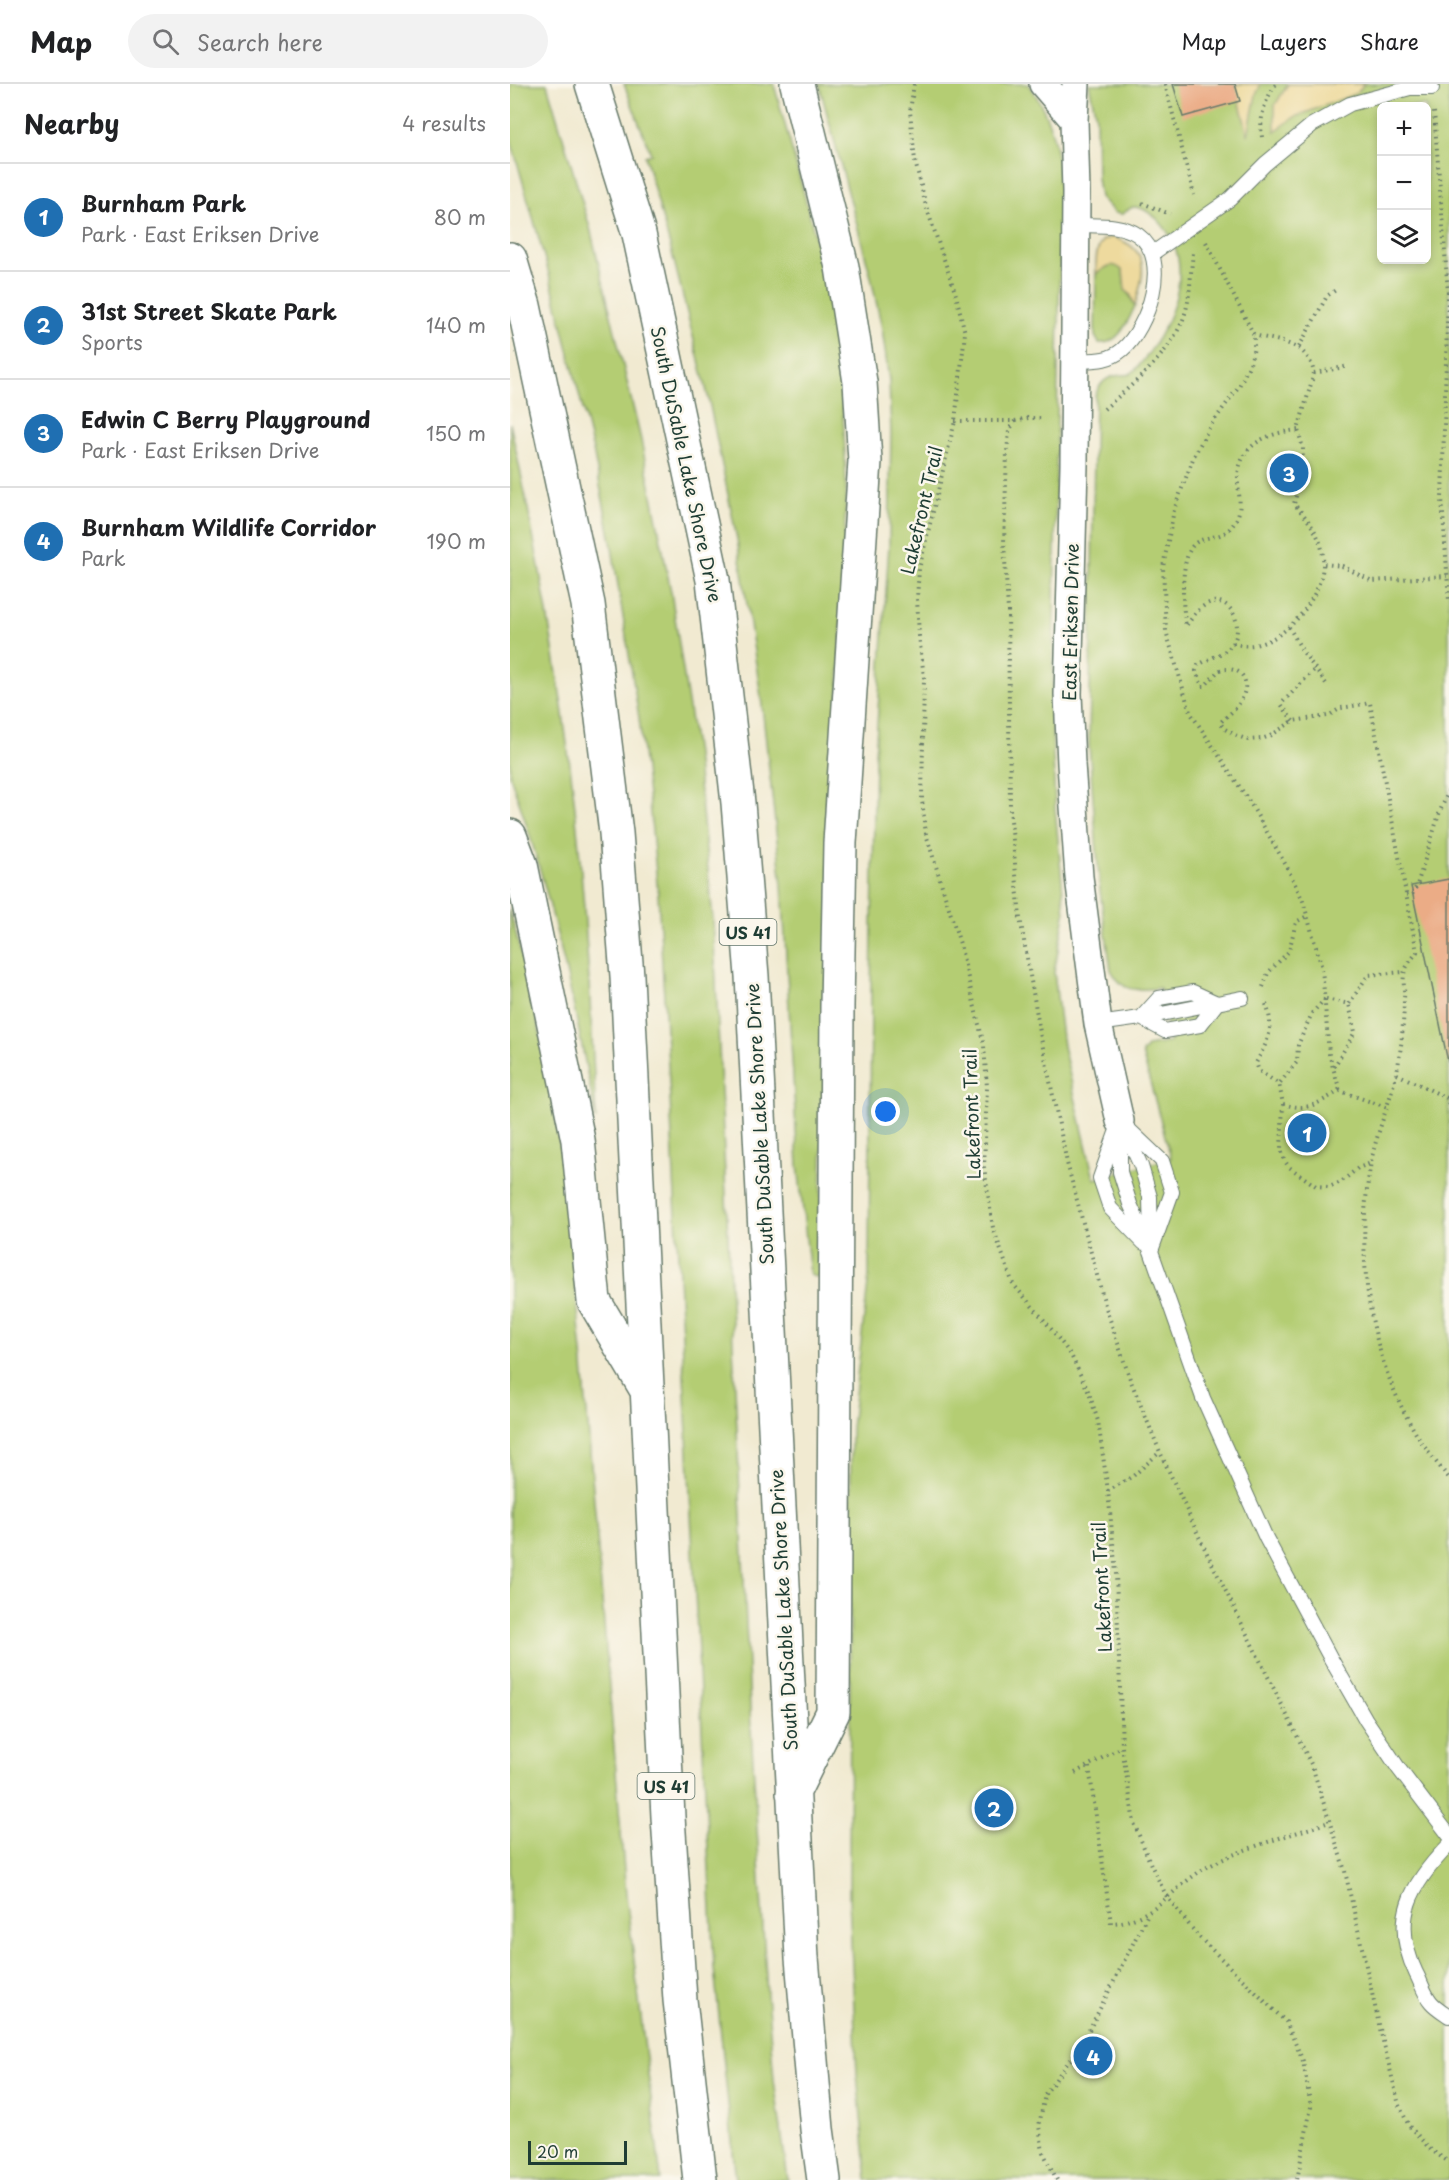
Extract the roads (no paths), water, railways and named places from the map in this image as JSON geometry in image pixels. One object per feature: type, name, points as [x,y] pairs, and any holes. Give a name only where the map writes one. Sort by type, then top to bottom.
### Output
[{"type":"highway","name":"South DuSable Lake Shore Drive","points":[[592,84],[639,234],[713,580],[738,803],[752,976],[802,1958],[817,2129],[824,2180]]},
{"type":"highway","points":[[793,1795],[833,1712],[840,843],[865,461],[860,382],[842,267],[796,84]]},
{"type":"highway","name":"US 41","points":[[510,259],[524,306],[588,604],[615,821],[627,976],[667,1806],[680,2000],[700,2180]]},
{"type":"highway","points":[[510,836],[521,866],[578,1140],[594,1301],[647,1392]]},
{"type":"street","points":[[1042,84],[1074,120]]},
{"type":"street","name":"East Eriksen Drive","points":[[1076,84],[1074,120],[1076,225],[1068,694],[1079,877],[1098,1024],[1120,1120]]},
{"type":"lane","points":[[1153,253],[1230,200],[1266,164],[1312,124],[1350,104],[1410,88],[1432,88]]},
{"type":"lane","points":[[1074,361],[1105,360],[1123,349],[1148,310],[1154,290],[1155,275],[1153,253],[1149,245],[1137,235],[1120,228],[1076,225]]},
{"type":"lane","points":[[1098,1024],[1242,998]]},
{"type":"lane","points":[[1120,1120],[1120,1172],[1130,1204],[1151,1251],[1203,1398],[1266,1538],[1366,1720],[1399,1769],[1449,1835]]},
{"type":"lane","points":[[1120,1120],[1141,1166],[1150,1197],[1151,1251]]},
{"type":"lane","points":[[1120,1120],[1162,1161],[1172,1192],[1151,1251]]},
{"type":"lane","points":[[1120,1120],[1100,1178],[1110,1208],[1151,1251]]},
{"type":"lane","points":[[1449,1845],[1425,1870],[1408,1903],[1403,1928],[1408,1956],[1430,2001],[1449,2016]]},
{"type":"place","name":"Edwin C Berry Playground","points":[[1289,473]]},
{"type":"place","name":"Burnham Park","points":[[1307,1133]]},
{"type":"place","name":"31st Street Skate Park","points":[[994,1808]]},
{"type":"place","name":"Burnham Wildlife Corridor","points":[[1093,2056]]}]
